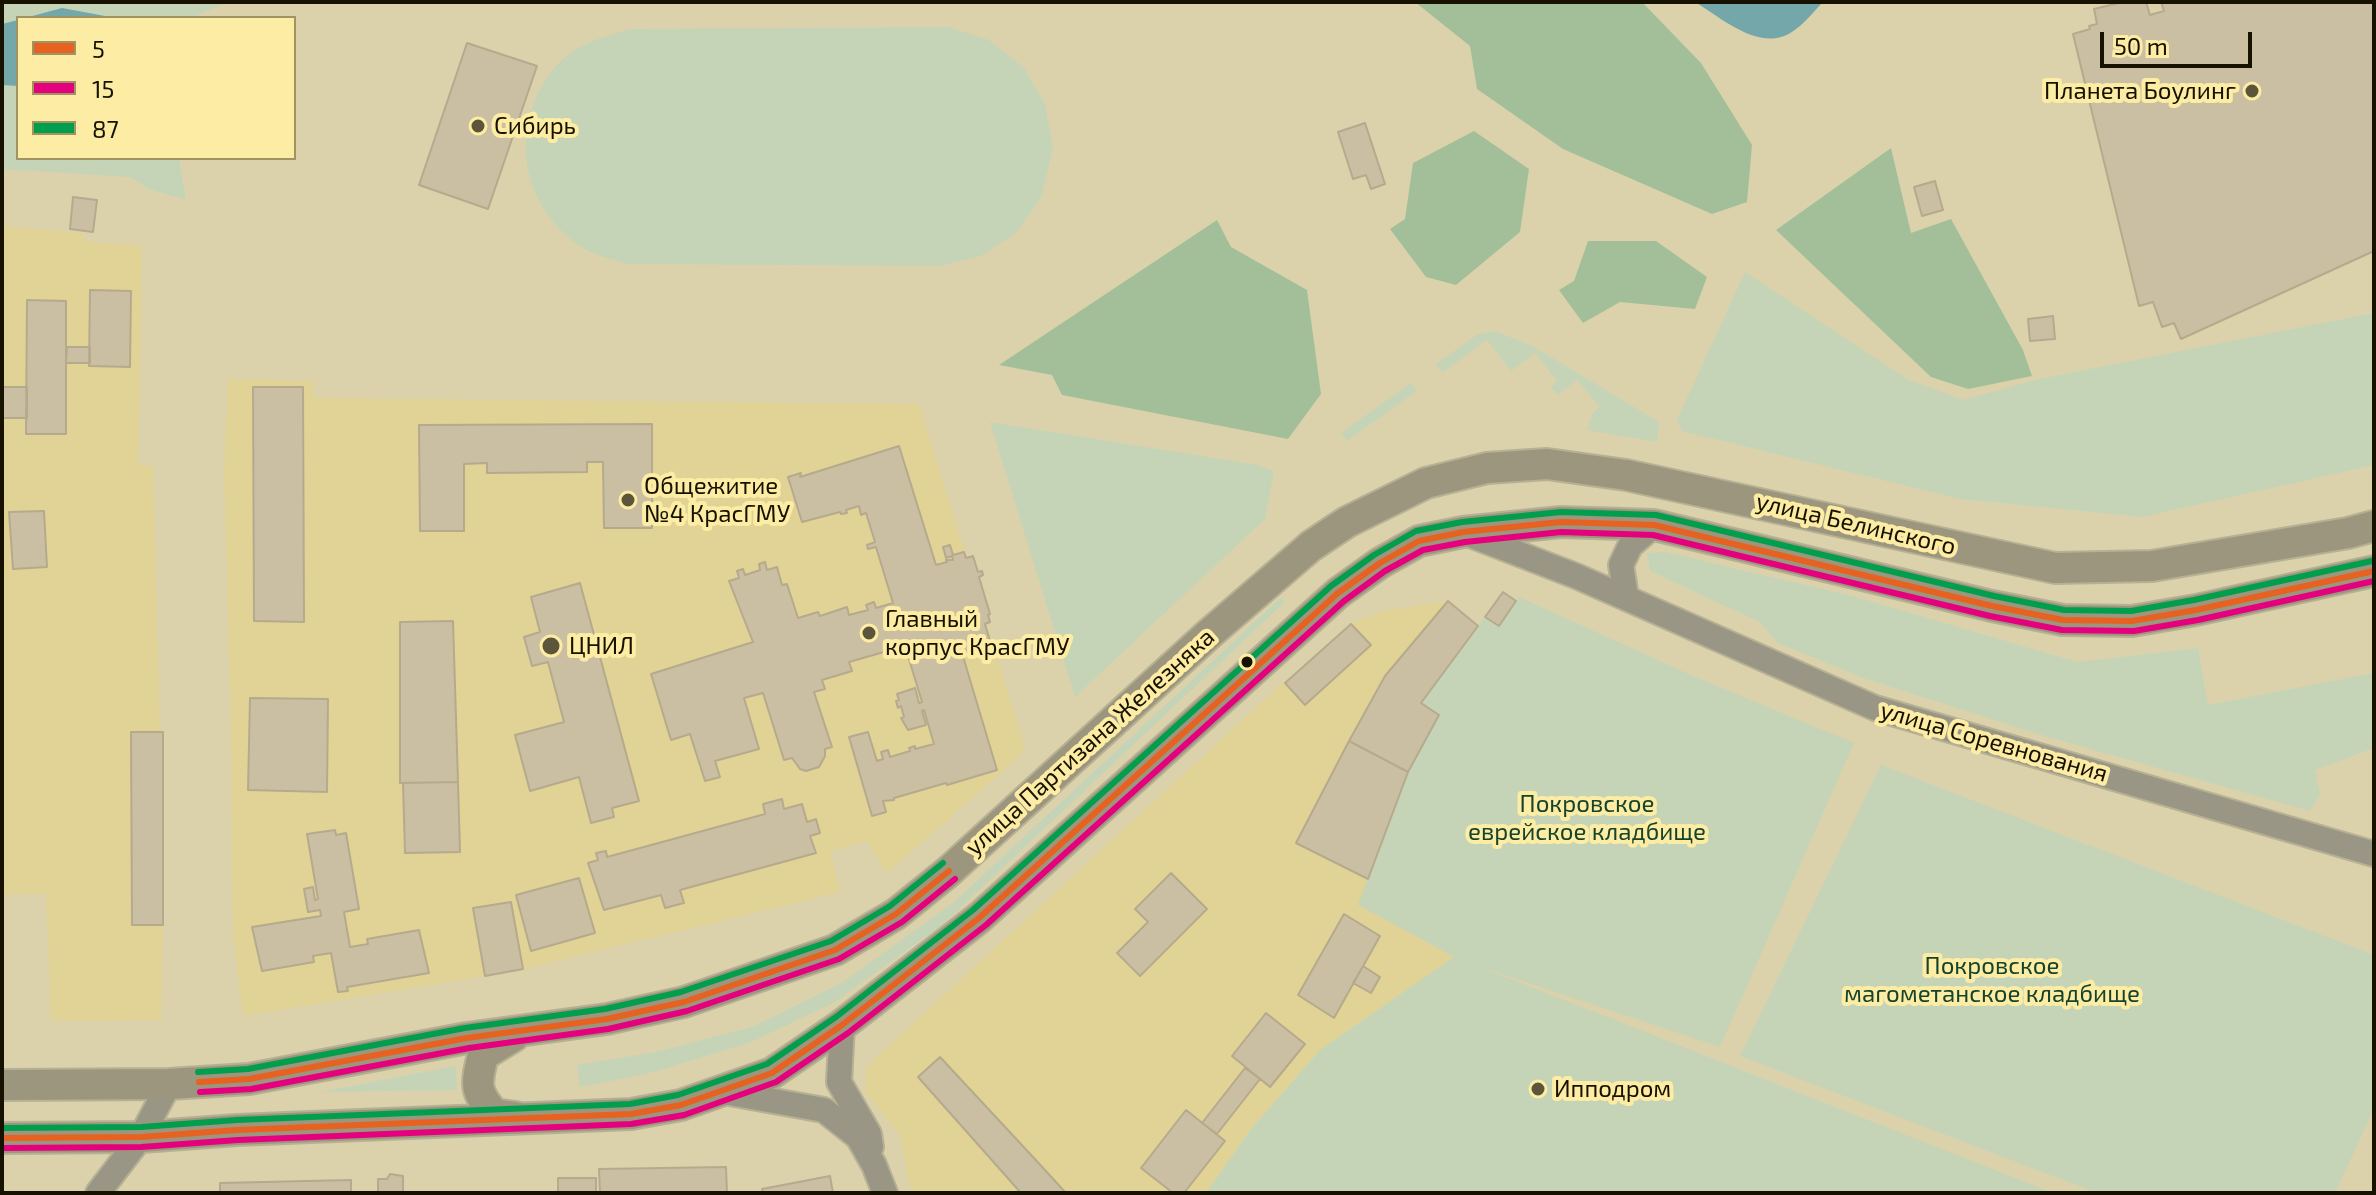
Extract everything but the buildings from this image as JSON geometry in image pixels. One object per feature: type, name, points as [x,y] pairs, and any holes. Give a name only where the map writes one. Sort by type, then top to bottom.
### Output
[{"type":"main road","name":"улица Белинского","points":[[1347,522],[1426,483],[1487,468],[1547,464],[1640,477],[2055,568],[2152,566],[2374,526]]},
{"type":"main road","name":"улица Партизана Железняка","points":[[2,1085],[169,1084],[249,1079],[467,1038],[607,1019],[684,1002],[835,950],[896,914],[959,862],[1246,601],[1311,546],[1347,522]]},
{"type":"main road","name":"улица Белинского","points":[[1463,532],[1561,522],[1654,525],[1992,606],[2063,620],[2132,621],[2374,571]]},
{"type":"main road","points":[[2,1138],[141,1137],[631,1114],[681,1105],[772,1073],[842,1025],[979,918],[1338,593],[1380,563],[1419,541],[1463,532]]},
{"type":"main road","points":[[522,1030],[483,1055],[476,1084],[481,1099],[494,1114],[524,1118]]},
{"type":"street","points":[[1626,597],[1621,565],[1630,546],[1654,525]]},
{"type":"street","name":"улица Соревнования","points":[[1463,532],[1626,597],[1875,708],[2374,854]]},
{"type":"street","points":[[842,1025],[839,1082],[869,1134],[874,1165]]},
{"type":"street","points":[[98,1193],[141,1137],[169,1084]]},
{"type":"street","points":[[716,1091],[824,1110],[858,1137],[885,1193]]},
{"type":"shaded area","points":[[2,226],[83,233],[84,241],[142,246],[138,465],[153,466],[160,733],[133,925],[163,925],[161,1020],[51,1021],[46,893],[2,895]]},
{"type":"shaded area","points":[[228,379],[313,381],[314,398],[919,404],[1025,748],[1018,758],[887,873],[866,841],[830,851],[840,892],[523,969],[511,903],[473,908],[485,976],[243,1016],[233,931],[224,473]]},
{"type":"shaded area","points":[[1448,601],[1478,626],[1421,703],[1439,715],[1455,956],[1320,1050],[1250,1130],[1206,1193],[911,1193],[900,1135],[866,1093],[866,1067],[1274,691],[1351,624],[1384,611]]},
{"type":"green space","points":[[2,2],[229,2],[196,16],[16,16],[16,160],[179,160],[186,200],[149,189],[130,177],[2,169]]},
{"type":"green space","points":[[1415,2],[1642,2],[1701,63],[1752,145],[1747,202],[1712,214],[1563,149],[1477,89],[1470,46]]},
{"type":"green space","points":[[948,27],[989,40],[1024,68],[1045,104],[1053,149],[1041,198],[1016,233],[981,256],[940,266],[628,264],[581,247],[560,230],[533,187],[527,162],[526,138],[540,89],[564,58],[581,46],[601,38],[632,29]]},
{"type":"green space","points":[[1474,131],[1529,169],[1520,232],[1456,285],[1426,277],[1390,229],[1405,219],[1413,163]]},
{"type":"green space","points":[[1891,148],[1911,233],[1951,219],[2023,350],[2032,376],[1968,389],[1931,377],[1776,230]]},
{"type":"green space","points":[[1217,220],[1231,247],[1307,290],[1321,394],[1288,439],[1062,395],[1052,375],[999,365]]},
{"type":"green space","points":[[1588,241],[1656,241],[1707,277],[1695,309],[1620,302],[1583,323],[1559,290],[1574,281]]},
{"type":"green space","points":[[1745,272],[1907,379],[1963,400],[2039,379],[2374,313],[2374,465],[2142,517],[1960,499],[1682,431],[1677,420]]},
{"type":"green space","points":[[1495,331],[1546,354],[1659,422],[1657,442],[1587,430],[1593,413],[1600,407],[1577,380],[1558,395],[1551,387],[1557,381],[1535,353],[1511,371],[1487,340],[1442,373],[1436,364],[1478,334]]},
{"type":"green space","points":[[1411,383],[1417,391],[1347,441],[1341,433]]},
{"type":"green space","points":[[990,422],[1258,465],[1274,471],[1265,519],[1075,697]]},
{"type":"green space","points":[[1665,552],[1856,597],[2077,662],[2198,648],[2208,705],[2374,673],[2374,748],[2315,770],[2320,794],[2310,811],[2048,737],[1863,678],[1778,643],[1760,622],[1650,571],[1647,553]]},
{"type":"green space","name":"Покровское еврейское кладбище","points":[[1519,597],[1693,676],[1854,743],[1720,1047],[1478,966],[2053,1193],[1206,1193],[1251,1129],[1320,1050],[1454,957],[1358,905],[1408,772],[1438,715],[1421,703],[1485,617],[1499,626]]},
{"type":"green space","points":[[1280,598],[1285,602],[942,925],[833,1003],[751,1042],[654,1072],[580,1087],[577,1065],[656,1052],[752,1027],[843,982],[953,903]]},
{"type":"green space","name":"Покровское магометанское кладбище","points":[[1881,765],[2374,955],[2374,1109],[2335,1193],[2097,1193],[1740,1056]]},
{"type":"green space","points":[[456,1066],[457,1090],[320,1092]]},
{"type":"water","points":[[1695,2],[1823,2],[1796,29],[1771,39],[1744,32]]},
{"type":"water","points":[[62,8],[105,16],[32,16]]},
{"type":"water","points":[[16,20],[16,86],[2,85],[2,24]]},
{"type":"transit line","name":"87","points":[[2,1128],[141,1127],[237,1120],[630,1104],[678,1095],[767,1064],[836,1017],[973,910],[1331,586],[1374,555],[1416,531],[1462,522],[1561,512],[1656,515],[2064,610],[2131,611],[2372,561]]},
{"type":"transit line","name":"5","points":[[2,1138],[141,1137],[237,1130],[631,1114],[681,1105],[772,1073],[842,1025],[979,918],[1338,593],[1380,563],[1419,541],[1463,532],[1561,522],[1654,525],[1992,606],[2063,620],[2132,621],[2374,571]]},
{"type":"transit line","name":"15","points":[[2,1148],[141,1147],[238,1140],[631,1124],[684,1115],[776,1082],[848,1033],[986,925],[1344,601],[1385,571],[1423,550],[1465,542],[1561,532],[1653,535],[1990,616],[2062,630],[2134,631],[2374,581]]},
{"type":"transit line","name":"87","points":[[198,1072],[248,1069],[465,1028],[605,1009],[681,992],[831,941],[890,906],[943,863]]},
{"type":"transit line","name":"5","points":[[199,1082],[249,1079],[467,1038],[607,1019],[684,1002],[835,950],[896,914],[949,871]]},
{"type":"transit line","name":"15","points":[[200,1092],[251,1089],[469,1048],[608,1029],[687,1011],[839,959],[902,922],[955,879]]},
{"type":"place","name":"Планета Боулинг","points":[[2252,91]]},
{"type":"place","name":"Сибирь","points":[[478,126]]},
{"type":"place","name":"Общежитие №4 КрасГМУ","points":[[628,500]]},
{"type":"place","name":"Главный корпус КрасГМУ","points":[[869,633]]},
{"type":"place","name":"ЦНИЛ","points":[[551,646]]},
{"type":"place","name":"Ипподром","points":[[1538,1089]]}]
